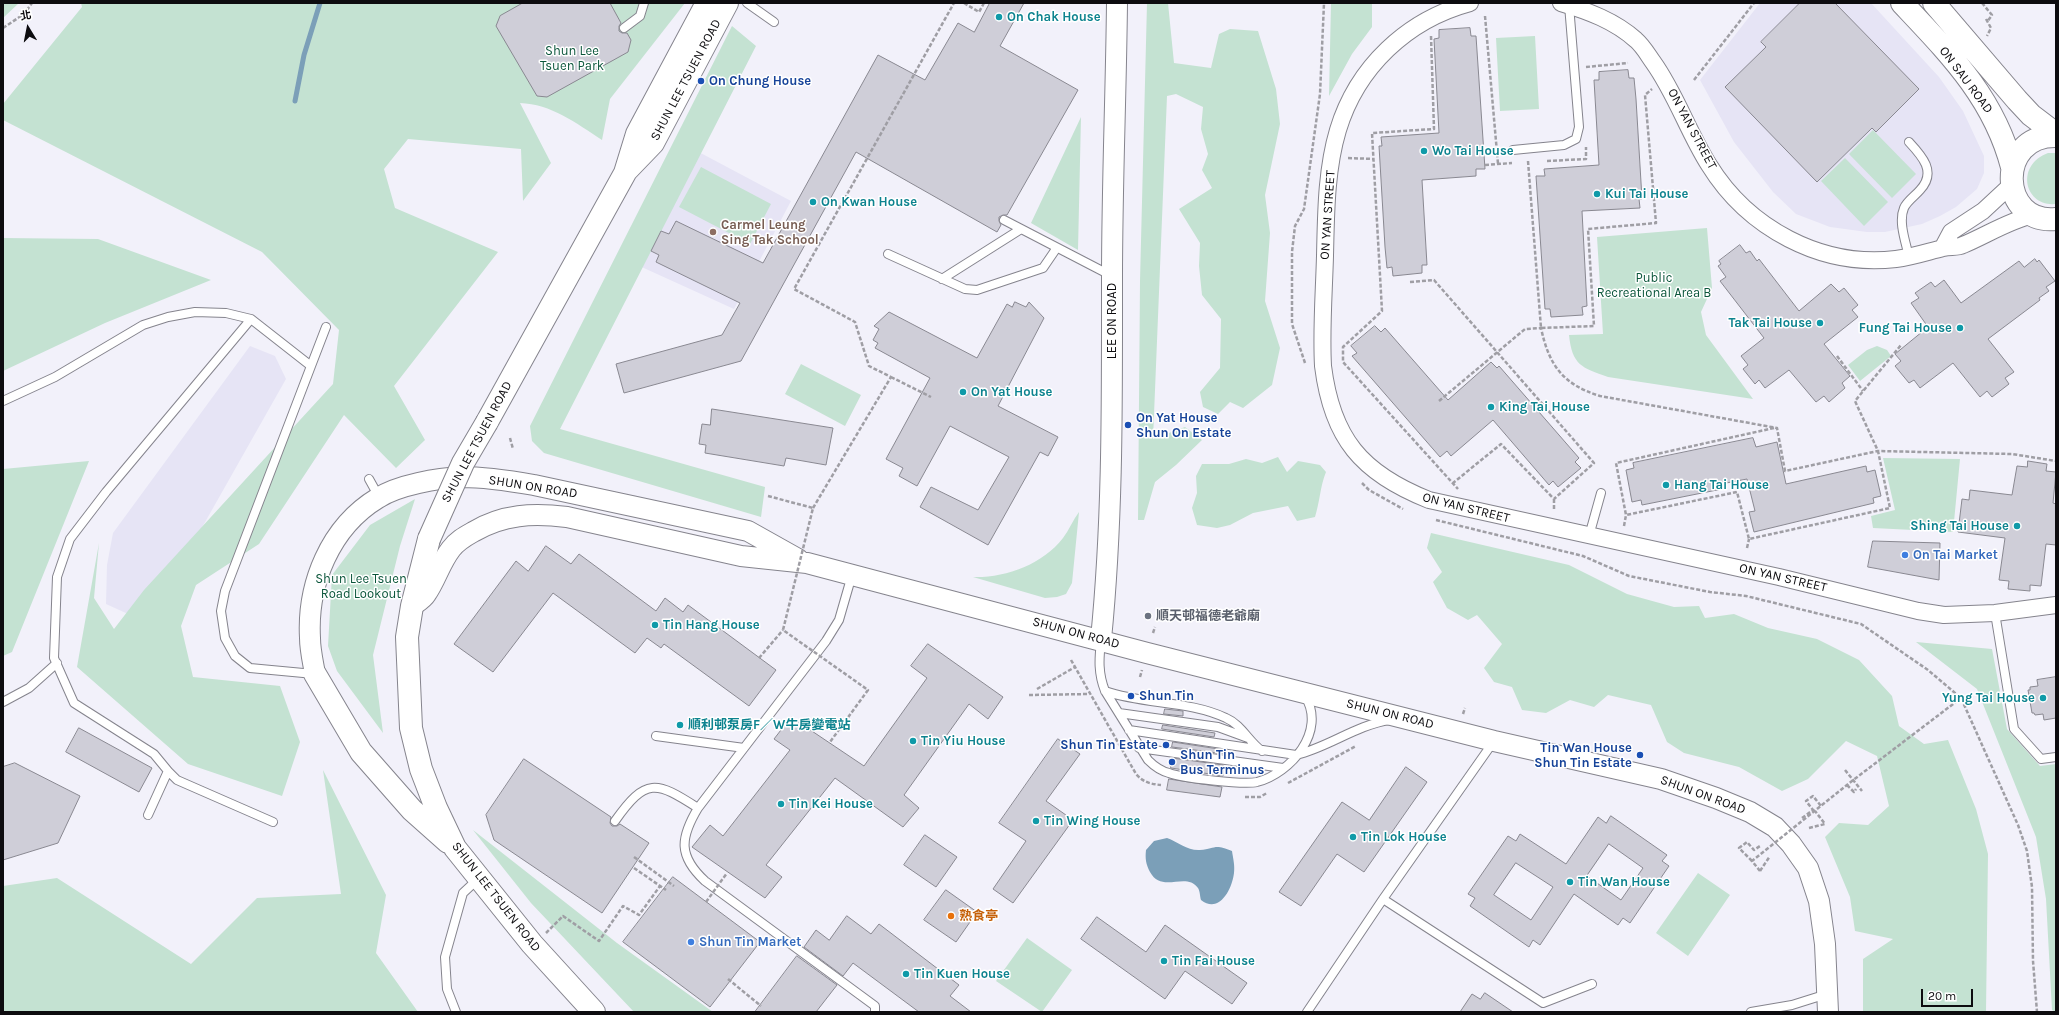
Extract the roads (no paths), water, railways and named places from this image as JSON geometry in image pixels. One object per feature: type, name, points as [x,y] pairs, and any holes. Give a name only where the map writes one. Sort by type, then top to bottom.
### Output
[{"type":"main road","name":"SHUN LEE TSUEN ROAD","points":[[594,1012],[532,944],[454,848],[421,769],[411,728],[407,637],[412,606],[429,539],[463,463],[625,173],[637,134],[707,3]]},
{"type":"main road","name":"SHUN LEE TSUEN ROAD","points":[[625,173],[653,143],[728,3]]},
{"type":"main road","name":"ON SAU ROAD","points":[[1902,3],[1951,57],[1981,95],[2000,128],[2018,202],[2049,220]]},
{"type":"main road","name":"ON SAU ROAD","points":[[1934,3],[2017,100],[2031,115],[2056,135]]},
{"type":"main road","points":[[2012,176],[2020,152],[2033,141],[2056,135]]},
{"type":"main road","points":[[314,674],[361,752],[412,810],[454,848]]},
{"type":"street","name":"LEE ON ROAD","points":[[1101,639],[1107,584],[1111,489],[1112,277],[1117,3]]},
{"type":"street","name":"ON YAN STREET","points":[[1470,3],[1444,12],[1425,21],[1393,43],[1372,65],[1361,80],[1345,110],[1338,130],[1332,158],[1327,206],[1322,346],[1325,387],[1335,418],[1349,445],[1368,466],[1394,484],[1428,500],[1779,577],[1918,611],[1944,615],[1995,613],[2056,606]]},
{"type":"street","name":"ON YAN STREET","points":[[1565,4],[1605,19],[1637,40],[1664,78],[1709,165],[1732,195],[1764,225],[1802,246],[1837,256],[1866,260],[1909,257],[1943,247],[1964,245],[1998,227],[2049,220]]},
{"type":"street","points":[[1943,247],[1951,232],[1983,211],[2012,176]]},
{"type":"street","name":"SHUN ON ROAD","points":[[314,674],[310,637],[313,595],[322,563],[339,532],[361,509],[379,497],[422,482],[462,477],[534,485],[748,531],[807,563]]},
{"type":"street","name":"SHUN ON ROAD","points":[[412,606],[426,595],[451,548],[461,538],[498,520],[518,515],[541,514],[567,517],[742,556],[807,563],[1494,741],[1666,780],[1750,812],[1775,827],[1791,844],[1808,868],[1818,901],[1825,944],[1828,1003]]},
{"type":"lane","points":[[624,28],[640,16],[644,3]]},
{"type":"lane","points":[[747,3],[774,22]]},
{"type":"lane","points":[[1513,150],[1564,145],[1576,139],[1579,126],[1565,4]]},
{"type":"lane","points":[[1909,142],[1922,156],[1928,169],[1926,182],[1907,203],[1902,215],[1909,257]]},
{"type":"lane","points":[[1004,220],[1056,249],[1112,277]]},
{"type":"lane","points":[[942,279],[1020,229]]},
{"type":"lane","points":[[888,254],[965,289],[977,290],[1043,268],[1056,249]]},
{"type":"lane","points":[[3,401],[55,377],[143,325],[168,317],[195,312],[226,313],[251,319],[311,366]]},
{"type":"lane","points":[[251,319],[106,492],[70,539],[57,577],[54,619],[54,658],[74,703],[154,754],[168,772],[177,780],[273,822]]},
{"type":"lane","points":[[314,674],[250,668],[235,656],[225,638],[221,611],[224,591],[326,327]]},
{"type":"lane","points":[[369,479],[379,497]]},
{"type":"lane","points":[[1589,536],[1601,493]]},
{"type":"lane","points":[[852,574],[839,620],[826,641],[698,808],[689,824],[683,842],[686,857],[694,871],[704,881],[875,1006],[875,1012]]},
{"type":"lane","points":[[1995,613],[2014,729],[2041,759],[2056,757]]},
{"type":"lane","points":[[1101,639],[1098,667],[1100,679],[1105,691],[1139,748],[1152,764],[1169,774],[1243,784],[1256,782],[1270,777],[1296,756],[1306,742],[1312,722],[1311,709],[1302,692]]},
{"type":"lane","points":[[3,702],[29,688],[57,663]]},
{"type":"lane","points":[[1105,691],[1132,699],[1167,702],[1212,712],[1236,724],[1263,751]]},
{"type":"lane","points":[[1119,713],[1218,727],[1249,738]]},
{"type":"lane","points":[[1129,730],[1296,756],[1312,752],[1363,728],[1386,721],[1406,718]]},
{"type":"lane","points":[[656,736],[744,748]]},
{"type":"lane","points":[[1308,1012],[1383,899],[1494,741]]},
{"type":"lane","points":[[1139,748],[1283,768]]},
{"type":"lane","points":[[148,815],[168,772]]},
{"type":"lane","points":[[615,821],[630,799],[639,792],[650,788],[670,790],[698,808]]},
{"type":"lane","points":[[456,1012],[447,989],[445,957],[463,893],[478,878]]},
{"type":"lane","points":[[1383,899],[1543,1003],[1592,984]]},
{"type":"lane","points":[[1751,1012],[1792,1005],[1828,1003]]},
{"type":"water","points":[[1167,838],[1183,846],[1196,850],[1222,847],[1232,851],[1234,864],[1233,880],[1224,898],[1219,902],[1208,904],[1201,900],[1199,889],[1193,883],[1187,881],[1167,882],[1155,878],[1150,872],[1147,864],[1146,850],[1154,841]]},
{"type":"waterway","points":[[295,101],[304,55],[320,3]]},
{"type":"place","name":"On Chak House","points":[[999,17]]},
{"type":"place","name":"On Chung House","points":[[701,81]]},
{"type":"place","name":"Wo Tai House","points":[[1424,151]]},
{"type":"place","name":"Kui Tai House","points":[[1597,194]]},
{"type":"place","name":"On Kwan House","points":[[813,202]]},
{"type":"place","name":"Carmel Leung Sing Tak School","points":[[713,232]]},
{"type":"place","name":"Tak Tai House","points":[[1820,323]]},
{"type":"place","name":"Fung Tai House","points":[[1960,328]]},
{"type":"place","name":"On Yat House","points":[[963,392]]},
{"type":"place","name":"King Tai House","points":[[1491,407]]},
{"type":"place","name":"On Yat House Shun On Estate","points":[[1128,425]]},
{"type":"place","name":"Hang Tai House","points":[[1666,485]]},
{"type":"place","name":"Shing Tai House","points":[[2017,526]]},
{"type":"place","name":"On Tai Market","points":[[1905,555]]},
{"type":"place","name":"順天邨福德老爺廟","points":[[1148,616]]},
{"type":"place","name":"Tin Hang House","points":[[655,625]]},
{"type":"place","name":"Shun Tin","points":[[1131,696]]},
{"type":"place","name":"Yung Tai House","points":[[2043,698]]},
{"type":"place","name":"順利邨泵房F／W牛房變電站","points":[[680,725]]},
{"type":"place","name":"Tin Yiu House","points":[[913,741]]},
{"type":"place","name":"Shun Tin Estate","points":[[1166,745]]},
{"type":"place","name":"Tin Wan House Shun Tin Estate","points":[[1640,755]]},
{"type":"place","name":"Shun Tin Bus Terminus","points":[[1172,762]]},
{"type":"place","name":"Tin Kei House","points":[[781,804]]},
{"type":"place","name":"Tin Wing House","points":[[1036,821]]},
{"type":"place","name":"Tin Lok House","points":[[1353,837]]},
{"type":"place","name":"Tin Wan House","points":[[1570,882]]},
{"type":"place","name":"熟食亭","points":[[951,916]]},
{"type":"place","name":"Shun Tin Market","points":[[691,942]]},
{"type":"place","name":"Tin Fai House","points":[[1164,961]]},
{"type":"place","name":"Tin Kuen House","points":[[906,974]]},
{"type":"park label","name":"Shun Lee Tsuen Park","points":[[572,58]]},
{"type":"park label","name":"Public Recreational Area B","points":[[1654,286]]},
{"type":"park label","name":"Shun Lee Tsuen Road Lookout","points":[[361,586]]}]
